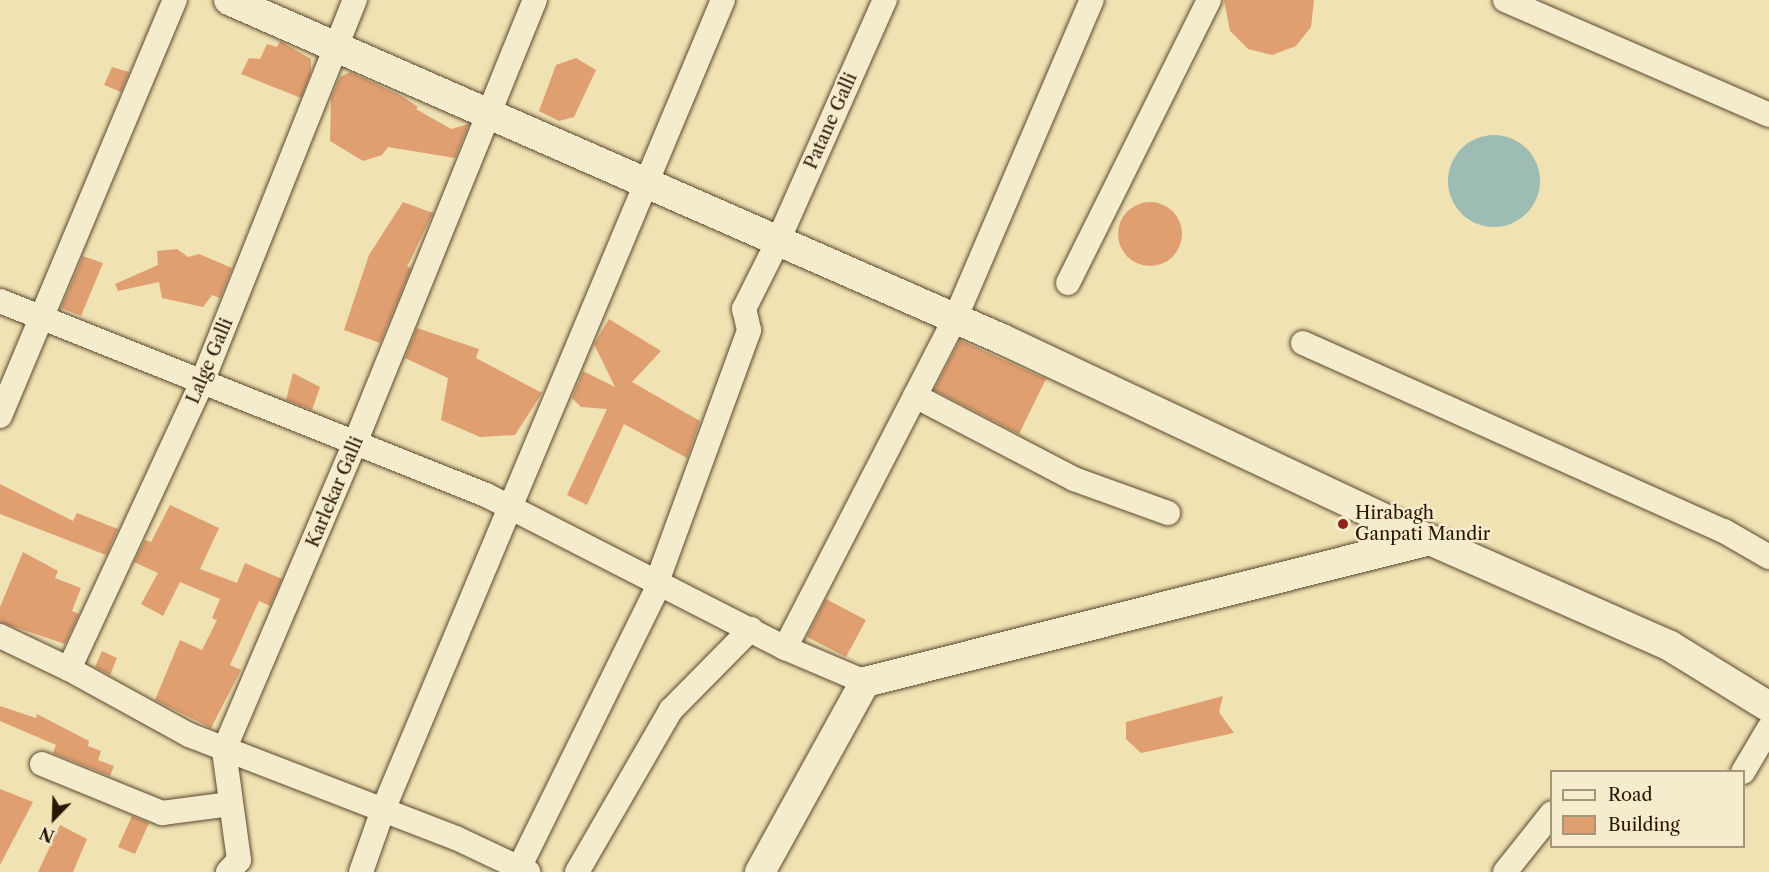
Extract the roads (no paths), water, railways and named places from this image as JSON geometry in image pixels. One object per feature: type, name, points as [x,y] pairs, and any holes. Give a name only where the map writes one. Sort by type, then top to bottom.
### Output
[{"type":"street","points":[[0,416],[175,0]]},
{"type":"street","points":[[229,0],[955,319],[1430,540],[1670,646],[1769,707]]},
{"type":"street","name":"Lalge Galli","points":[[69,669],[202,382],[355,0]]},
{"type":"street","name":"Karlekar Galli","points":[[228,872],[239,860],[224,750],[356,443],[487,113],[535,0]]},
{"type":"street","points":[[361,872],[383,810],[723,0]]},
{"type":"street","name":"Patane Galli","points":[[523,870],[659,582],[749,330],[744,309],[778,241],[885,0]]},
{"type":"street","points":[[785,648],[955,319],[1092,0]]},
{"type":"street","points":[[1068,283],[1209,0]]},
{"type":"street","points":[[1505,0],[1769,115]]},
{"type":"street","points":[[0,301],[510,507],[785,648],[865,682],[1430,540]]},
{"type":"street","points":[[1303,342],[1724,531],[1769,557]]},
{"type":"street","points":[[915,396],[1074,479],[1168,513]]},
{"type":"street","points":[[577,872],[671,710],[750,629]]},
{"type":"street","points":[[0,636],[69,669],[189,735],[456,838],[523,870]]},
{"type":"street","points":[[760,872],[865,682]]},
{"type":"street","points":[[1744,770],[1769,728]]},
{"type":"street","points":[[42,764],[162,813],[230,804]]},
{"type":"street","points":[[1505,872],[1550,814]]},
{"type":"water","points":[[1494,135],[1511,139],[1526,149],[1536,164],[1540,181],[1536,198],[1526,213],[1511,223],[1494,227],[1477,223],[1462,213],[1452,198],[1448,181],[1452,164],[1462,149],[1477,139]]},
{"type":"place","name":"Hirabagh Ganpati Mandir","points":[[1343,524]]}]
